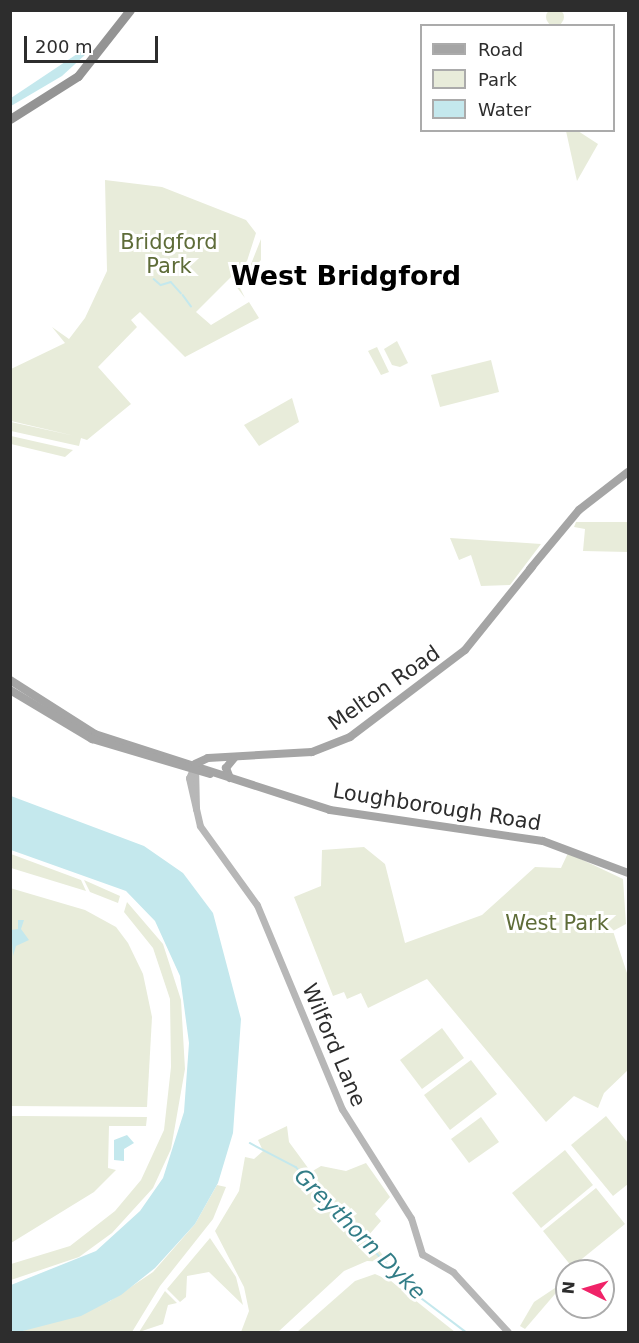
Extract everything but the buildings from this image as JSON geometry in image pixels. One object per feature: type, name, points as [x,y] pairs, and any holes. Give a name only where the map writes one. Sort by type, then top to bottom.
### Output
[{"type":"highway","points":[[10,119],[78,76],[130,10]]},
{"type":"main road","name":"Melton Road","points":[[196,768],[208,758],[312,752],[341,742],[429,682],[474,641],[579,510],[628,472]]},
{"type":"main road","name":"Loughborough Road","points":[[10,680],[95,734],[196,768]]},
{"type":"main road","name":"Loughborough Road","points":[[10,690],[92,740],[196,768],[354,817],[553,844],[628,873]]},
{"type":"main road","name":"Melton Road","points":[[196,768],[236,756]]},
{"type":"main road","points":[[234,780],[226,768],[236,756]]},
{"type":"main road","name":"Loughborough Road","points":[[173,759],[208,758]]},
{"type":"main road","name":"Wilford Lane","points":[[196,768],[196,809],[207,839],[257,905],[331,1089],[411,1218],[422,1254],[453,1272],[508,1332]]},
{"type":"green space","points":[[551,9],[559,9],[563,13],[563,21],[560,24],[550,24],[547,21],[547,13]]},
{"type":"green space","points":[[566,132],[580,132],[598,144],[577,181]]},
{"type":"green space","name":"Bridgford Park","points":[[105,180],[162,187],[246,220],[256,233],[247,261],[196,312],[211,325],[249,302],[259,318],[185,357],[140,312],[131,320],[137,327],[98,367],[131,404],[87,440],[81,438],[79,446],[11,431],[11,422],[75,436],[11,421],[11,369],[65,343],[52,327],[69,339],[85,318],[107,271]]},
{"type":"green space","points":[[261,239],[261,260],[238,284],[245,298],[232,281],[251,264]]},
{"type":"green space","points":[[397,341],[408,363],[400,367],[392,365],[384,349]]},
{"type":"green space","points":[[377,347],[389,372],[381,375],[368,351]]},
{"type":"green space","points":[[491,360],[499,392],[440,407],[431,375]]},
{"type":"green space","points":[[292,398],[299,422],[259,446],[244,425]]},
{"type":"green space","points":[[11,436],[73,450],[65,457],[11,444]]},
{"type":"green space","points":[[576,522],[628,522],[628,552],[583,551],[585,529],[574,527]]},
{"type":"green space","points":[[450,538],[541,544],[510,585],[481,586],[471,555],[459,560]]},
{"type":"green space","name":"West Park","points":[[364,847],[385,864],[405,943],[482,915],[535,867],[561,868],[568,853],[623,879],[626,924],[613,931],[628,976],[628,1070],[604,1093],[598,1108],[574,1096],[546,1122],[427,979],[368,1008],[361,993],[347,999],[344,992],[333,996],[294,897],[321,886],[322,850]]},
{"type":"green space","points":[[11,854],[81,880],[86,891],[11,868]]},
{"type":"green space","points":[[84,880],[120,896],[118,903],[90,892]]},
{"type":"green space","points":[[10,888],[85,910],[116,927],[128,943],[143,974],[152,1017],[147,1107],[11,1106]]},
{"type":"green space","points":[[127,902],[163,944],[181,1000],[185,1069],[171,1149],[153,1188],[112,1233],[79,1257],[11,1280],[11,1264],[70,1246],[115,1211],[141,1180],[164,1130],[171,1067],[170,999],[153,948],[124,912]]},
{"type":"green space","points":[[442,1028],[464,1058],[422,1089],[400,1060]]},
{"type":"green space","points":[[471,1060],[497,1094],[450,1130],[424,1095]]},
{"type":"green space","points":[[11,1116],[147,1117],[146,1126],[109,1126],[108,1168],[116,1170],[94,1192],[11,1243]]},
{"type":"green space","points":[[606,1116],[628,1143],[628,1184],[613,1196],[571,1145]]},
{"type":"green space","points":[[481,1117],[499,1142],[469,1163],[451,1139]]},
{"type":"green space","points":[[287,1126],[289,1142],[311,1172],[321,1166],[346,1171],[366,1163],[390,1197],[375,1214],[381,1221],[368,1236],[388,1262],[367,1261],[344,1271],[278,1332],[241,1332],[249,1311],[244,1287],[215,1231],[239,1191],[245,1157],[254,1159],[263,1151],[258,1140]]},
{"type":"green space","points":[[565,1150],[593,1185],[541,1228],[512,1193]]},
{"type":"green space","points":[[217,1185],[226,1187],[213,1219],[160,1286],[132,1332],[19,1332],[110,1301],[153,1272],[195,1224]]},
{"type":"green space","points":[[596,1188],[625,1224],[582,1259],[566,1259],[543,1231]]},
{"type":"green space","points":[[210,1238],[236,1277],[243,1305],[209,1272],[187,1276],[186,1297],[180,1302],[167,1289]]},
{"type":"green space","points":[[375,1274],[391,1281],[455,1332],[297,1332],[355,1281]]},
{"type":"green space","points":[[555,1288],[555,1294],[525,1329],[520,1326],[534,1302]]},
{"type":"green space","points":[[165,1291],[177,1303],[168,1305],[163,1324],[139,1332]]},
{"type":"water","points":[[80,52],[86,54],[62,76],[11,106],[11,98]]},
{"type":"water","points":[[11,796],[144,846],[183,873],[213,913],[241,1019],[233,1133],[218,1183],[195,1224],[155,1268],[121,1295],[81,1316],[19,1332],[11,1332],[11,1285],[96,1251],[140,1211],[163,1178],[184,1112],[189,1043],[180,976],[155,921],[126,891],[11,850]]},
{"type":"water","points":[[18,920],[24,920],[21,929],[29,940],[16,946],[13,956],[11,930],[18,929]]},
{"type":"water","points":[[127,1135],[134,1143],[124,1149],[124,1161],[114,1160],[114,1140]]},
{"type":"waterway","points":[[154,279],[161,285],[171,282],[181,293]]},
{"type":"waterway","points":[[183,295],[191,306]]},
{"type":"waterway","name":"Greythorn Dyke","points":[[250,1143],[296,1167],[412,1291],[466,1332]]},
{"type":"district","name":"West Bridgford","points":[[346,276]]}]
